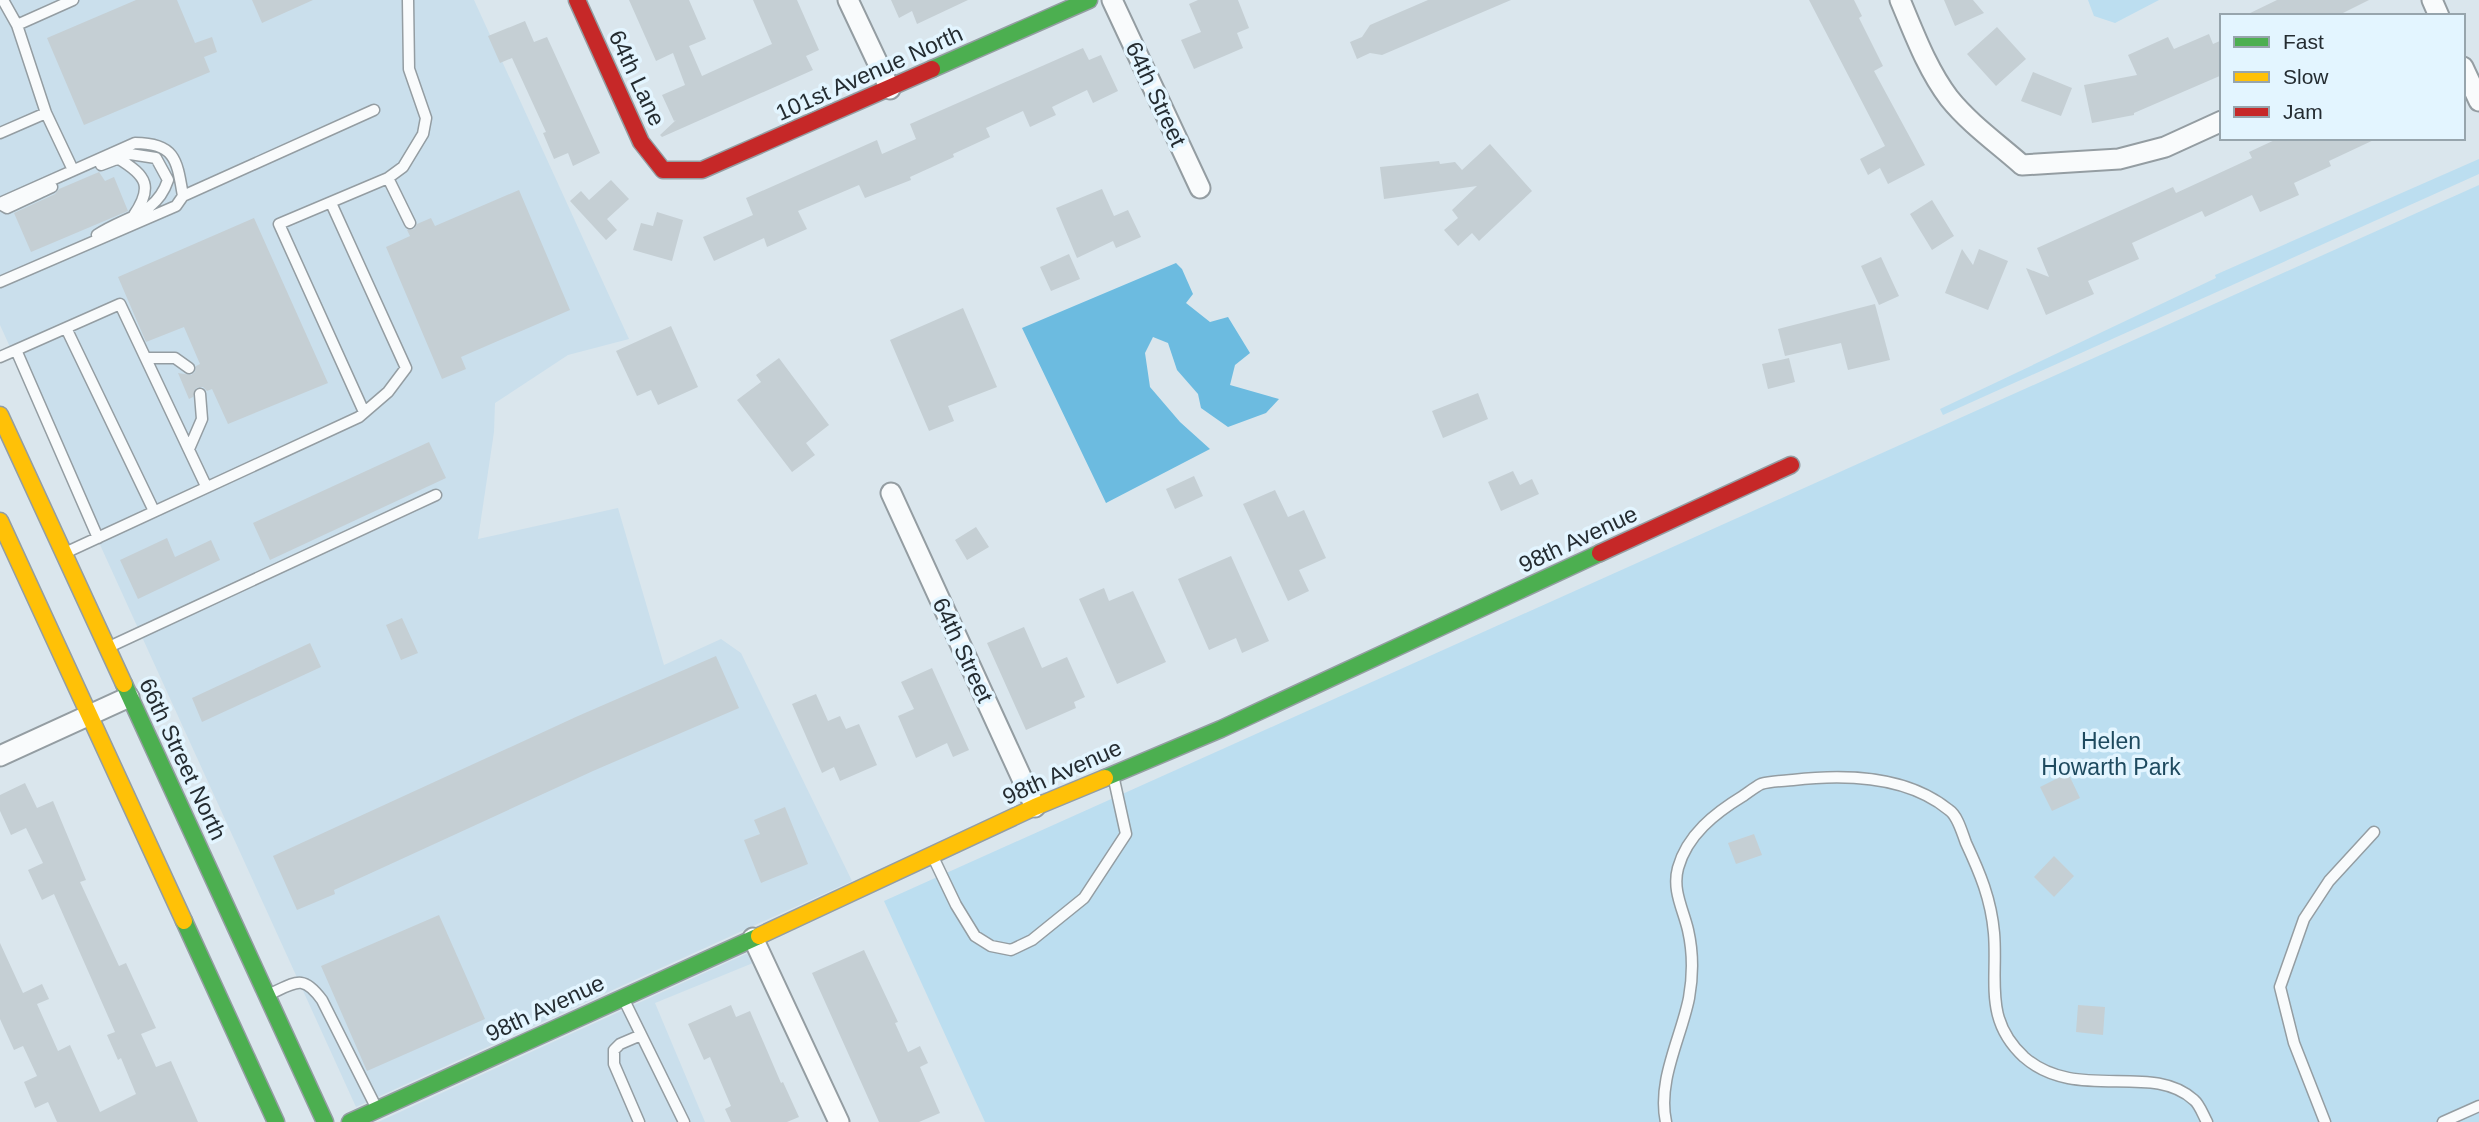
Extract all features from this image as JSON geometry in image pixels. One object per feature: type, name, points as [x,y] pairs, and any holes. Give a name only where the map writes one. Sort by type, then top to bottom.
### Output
[{"type":"street","name":"64th Lane","points":[[577,0],[640,142],[663,170]]},
{"type":"street","points":[[848,0],[890,89]]},
{"type":"street","name":"101st Avenue North","points":[[663,170],[702,170],[1089,0]]},
{"type":"street","name":"64th Street","points":[[1112,0],[1200,188]]},
{"type":"street","points":[[1900,0],[1928,63],[1947,96],[1960,111],[2022,164],[2119,159],[2165,147],[2220,122]]},
{"type":"street","points":[[2465,72],[2479,101]]},
{"type":"street","name":"66th Street North","points":[[0,415],[325,1122]]},
{"type":"street","name":"98th Avenue","points":[[350,1122],[1035,807],[1221,729],[1791,465]]},
{"type":"street","name":"64th Street","points":[[891,493],[1035,807]]},
{"type":"street","points":[[0,521],[276,1122]]},
{"type":"street","points":[[0,756],[129,697]]},
{"type":"street","points":[[752,938],[839,1122]]},
{"type":"lane","points":[[3,0],[17,25],[46,113],[73,170]]},
{"type":"lane","points":[[17,25],[73,0]]},
{"type":"lane","points":[[364,412],[279,224],[388,178],[402,167],[423,134],[426,118],[409,69],[408,0]]},
{"type":"lane","points":[[1,279],[176,206],[183,196],[374,110]]},
{"type":"lane","points":[[0,133],[46,113]]},
{"type":"lane","points":[[0,204],[135,143],[154,143],[167,149],[178,169],[183,196]]},
{"type":"lane","points":[[0,204],[7,208],[131,154],[156,158],[168,180],[163,195],[151,208],[109,227],[82,246]]},
{"type":"lane","points":[[110,161],[119,159],[142,178],[145,199],[134,215]]},
{"type":"lane","points":[[388,178],[410,223]]},
{"type":"lane","points":[[63,554],[359,416],[388,392],[407,368],[331,203]]},
{"type":"lane","points":[[0,357],[120,304],[206,486]]},
{"type":"lane","points":[[66,328],[154,511]]},
{"type":"lane","points":[[16,350],[98,538]]},
{"type":"lane","points":[[146,358],[175,358],[189,368]]},
{"type":"lane","points":[[189,449],[202,419],[200,394]]},
{"type":"lane","points":[[106,648],[436,495]]},
{"type":"lane","points":[[933,856],[956,905],[975,936],[991,946],[1011,950],[1032,940],[1084,898],[1126,834],[1113,774]]},
{"type":"lane","points":[[1666,1122],[1666,1083],[1689,998],[1693,965],[1688,930],[1678,901],[1678,870],[1688,844],[1717,813],[1762,784],[1822,777],[1875,779],[1916,790],[1952,812],[1986,886],[1994,933],[1993,1003],[2007,1035],[2024,1057],[2052,1075],[2080,1081],[2152,1082],[2182,1091],[2196,1101],[2207,1122]]},
{"type":"lane","points":[[2325,1122],[2294,1043],[2280,987],[2304,919],[2329,881],[2374,832]]},
{"type":"lane","points":[[267,996],[298,982],[311,985],[322,1000],[377,1110]]},
{"type":"lane","points":[[623,997],[684,1122]]},
{"type":"lane","points":[[639,1122],[614,1063],[614,1050],[620,1044],[641,1035]]},
{"type":"lane","points":[[2443,1122],[2479,1105]]},
{"type":"shaded area","points":[[0,0],[474,0],[629,339],[568,355],[495,403],[494,432],[478,539],[618,508],[664,665],[721,639],[741,653],[852,881],[356,1107],[0,325]]},
{"type":"shaded area","points":[[748,953],[753,963],[655,1003],[705,1122],[378,1122]]},
{"type":"green space","points":[[2088,0],[2159,0],[2115,23],[2094,16]]},
{"type":"green space","points":[[2479,159],[2479,174],[1943,415],[1940,409],[2216,278],[2215,275]]},
{"type":"green space","name":"Helen Howarth Park","points":[[2479,185],[2479,1122],[985,1122],[884,901]]},
{"type":"water","points":[[1176,263],[1182,269],[1193,294],[1186,303],[1210,322],[1228,317],[1250,353],[1235,365],[1230,385],[1279,399],[1266,413],[1228,427],[1201,408],[1198,394],[1177,370],[1168,343],[1153,337],[1145,353],[1150,387],[1180,422],[1210,449],[1106,503],[1022,328]]},
{"type":"building","points":[[136,0],[177,0],[195,43],[212,37],[217,52],[204,57],[210,72],[84,125],[47,38]]},
{"type":"building","points":[[252,0],[313,0],[262,23]]},
{"type":"building","points":[[629,0],[689,0],[706,39],[689,46],[702,76],[772,44],[753,0],[797,0],[819,50],[806,56],[813,70],[662,137],[660,135],[676,120],[674,121],[662,95],[685,85],[673,53],[656,61]]},
{"type":"building","points":[[891,0],[968,0],[917,24],[912,11],[899,18]]},
{"type":"building","points":[[1198,0],[1238,0],[1249,28],[1237,33],[1243,48],[1194,69],[1181,40],[1201,32],[1189,4]]},
{"type":"building","points":[[1428,0],[1511,0],[1382,55],[1370,53],[1357,59],[1350,42],[1362,37],[1370,25]]},
{"type":"building","points":[[1809,0],[1854,0],[1862,16],[1859,18],[1883,66],[1874,71],[1925,165],[1888,184],[1880,168],[1868,175],[1860,159],[1885,146]]},
{"type":"building","points":[[1944,0],[1973,0],[1984,13],[1955,26]]},
{"type":"building","points":[[2277,0],[2369,0],[2341,14],[2248,14]]},
{"type":"building","points":[[525,21],[534,42],[547,37],[600,153],[573,166],[568,153],[554,159],[543,133],[546,132],[512,58],[500,63],[488,36]]},
{"type":"building","points":[[1997,27],[2026,59],[1996,86],[1967,54]]},
{"type":"building","points":[[2209,34],[2213,44],[2220,41],[2220,76],[2134,115],[2092,123],[2084,85],[2137,75],[2128,55],[2168,37],[2174,49]]},
{"type":"building","points":[[1083,48],[1089,60],[1101,55],[1118,91],[1093,103],[1087,90],[1052,107],[1056,115],[1030,127],[1023,111],[986,128],[990,137],[910,177],[911,180],[865,198],[859,185],[798,211],[807,229],[767,247],[764,238],[714,261],[703,237],[753,215],[746,198],[877,140],[882,154],[916,139],[910,124]]},
{"type":"building","points":[[2033,72],[2072,88],[2061,116],[2021,101]]},
{"type":"building","points":[[2275,140],[2374,140],[2329,161],[2331,166],[2294,183],[2299,195],[2260,212],[2252,195],[2205,217],[2202,211],[2132,243],[2139,259],[2088,281],[2094,294],[2046,315],[2026,268],[2049,277],[2037,248],[2173,187],[2176,193],[2252,158],[2249,152]]},
{"type":"building","points":[[1490,144],[1532,191],[1479,241],[1472,233],[1458,246],[1444,230],[1458,218],[1452,210],[1477,186],[1384,199],[1380,167],[1439,161],[1440,164],[1455,162],[1462,170]]},
{"type":"building","points":[[99,172],[105,181],[114,177],[128,211],[31,252],[14,213]]},
{"type":"building","points":[[611,180],[629,199],[607,219],[617,230],[606,240],[570,201],[581,191],[589,200]]},
{"type":"building","points":[[1102,189],[1114,216],[1128,210],[1141,237],[1116,248],[1113,241],[1077,258],[1056,208]]},
{"type":"building","points":[[519,190],[570,310],[461,357],[466,369],[442,379],[386,247],[410,236],[407,230],[414,229],[417,224],[431,218],[435,226]]},
{"type":"building","points":[[1932,200],[1954,236],[1932,250],[1910,214]]},
{"type":"building","points":[[657,212],[683,220],[672,261],[633,250],[641,223],[653,226]]},
{"type":"building","points":[[254,218],[328,383],[228,424],[212,389],[207,391],[203,387],[196,388],[193,397],[189,399],[178,373],[191,375],[200,364],[184,327],[146,342],[118,277]]},
{"type":"building","points":[[1962,249],[1973,265],[1979,249],[2008,261],[1988,310],[1945,293]]},
{"type":"building","points":[[1069,254],[1080,279],[1051,291],[1040,267]]},
{"type":"building","points":[[1881,257],[1899,296],[1879,305],[1861,266]]},
{"type":"building","points":[[1875,304],[1890,360],[1848,370],[1841,343],[1785,356],[1778,329]]},
{"type":"building","points":[[963,308],[997,387],[948,406],[954,421],[929,431],[890,340]]},
{"type":"building","points":[[671,326],[698,387],[658,405],[651,390],[637,396],[616,351]]},
{"type":"building","points":[[779,358],[829,425],[806,443],[815,455],[792,472],[737,400],[761,382],[756,375]]},
{"type":"building","points":[[1789,358],[1795,382],[1768,389],[1762,364]]},
{"type":"building","points":[[1478,393],[1488,419],[1443,438],[1432,411]]},
{"type":"building","points":[[429,442],[446,478],[270,560],[253,523]]},
{"type":"building","points":[[1513,471],[1520,485],[1532,479],[1539,494],[1501,511],[1488,482]]},
{"type":"building","points":[[1194,476],[1203,496],[1175,509],[1166,489]]},
{"type":"building","points":[[1275,490],[1288,517],[1304,510],[1326,558],[1299,570],[1309,591],[1288,601],[1243,504]]},
{"type":"building","points":[[976,527],[989,547],[967,560],[955,540]]},
{"type":"building","points":[[167,538],[175,557],[211,540],[220,560],[138,599],[120,560]]},
{"type":"building","points":[[1231,556],[1269,641],[1242,653],[1236,638],[1209,650],[1178,579]]},
{"type":"building","points":[[1104,588],[1109,601],[1133,591],[1166,662],[1117,684],[1079,599]]},
{"type":"building","points":[[402,618],[418,653],[401,660],[386,625]]},
{"type":"building","points":[[1024,627],[1042,668],[1067,657],[1085,697],[1074,702],[1076,708],[1026,730],[987,643]]},
{"type":"building","points":[[310,643],[321,667],[202,722],[192,698]]},
{"type":"building","points":[[716,656],[739,708],[593,771],[334,890],[335,894],[297,910],[273,856]]},
{"type":"building","points":[[932,668],[969,750],[953,757],[947,743],[916,758],[898,716],[914,709],[901,682]]},
{"type":"building","points":[[816,694],[828,721],[840,716],[846,729],[859,724],[877,765],[840,781],[834,767],[822,773],[792,704]]},
{"type":"building","points":[[2068,773],[2080,798],[2052,811],[2040,787]]},
{"type":"building","points":[[25,783],[37,808],[53,801],[86,880],[80,882],[119,966],[126,963],[156,1028],[141,1034],[156,1067],[171,1061],[198,1122],[57,1122],[48,1102],[35,1108],[24,1082],[37,1076],[23,1046],[14,1050],[0,1019],[0,943],[23,993],[42,984],[49,999],[37,1004],[58,1051],[70,1045],[100,1112],[136,1094],[121,1058],[118,1060],[107,1035],[115,1032],[54,894],[42,900],[28,870],[43,863],[26,828],[11,835],[0,811],[0,795]]},
{"type":"building","points":[[785,807],[808,864],[761,883],[744,840],[760,834],[754,820]]},
{"type":"building","points":[[1754,834],[1762,855],[1736,864],[1728,843]]},
{"type":"building","points":[[2054,856],[2074,876],[2054,897],[2034,877]]},
{"type":"building","points":[[439,915],[485,1019],[367,1071],[321,966]]},
{"type":"building","points":[[864,950],[898,1022],[895,1023],[908,1052],[920,1046],[928,1063],[920,1067],[940,1113],[919,1122],[879,1122],[812,973]]},
{"type":"building","points":[[731,1005],[736,1017],[750,1011],[799,1117],[787,1122],[731,1122],[725,1109],[731,1106],[710,1057],[704,1060],[688,1024]]},
{"type":"building","points":[[2078,1005],[2105,1007],[2103,1035],[2076,1032]]},
{"type":"traffic: fast","points":[[932,69],[1089,0]]},
{"type":"traffic: fast","points":[[1105,778],[1221,729],[1600,553]]},
{"type":"traffic: fast","points":[[124,684],[325,1122]]},
{"type":"traffic: fast","points":[[184,921],[276,1122]]},
{"type":"traffic: fast","points":[[350,1122],[759,936]]},
{"type":"traffic: slow","points":[[0,415],[124,684]]},
{"type":"traffic: slow","points":[[0,521],[184,921]]},
{"type":"traffic: slow","points":[[759,936],[1035,807],[1105,778]]},
{"type":"traffic: jam","points":[[577,0],[641,142],[663,170],[702,170],[932,69]]},
{"type":"traffic: jam","points":[[1600,553],[1791,465]]}]
